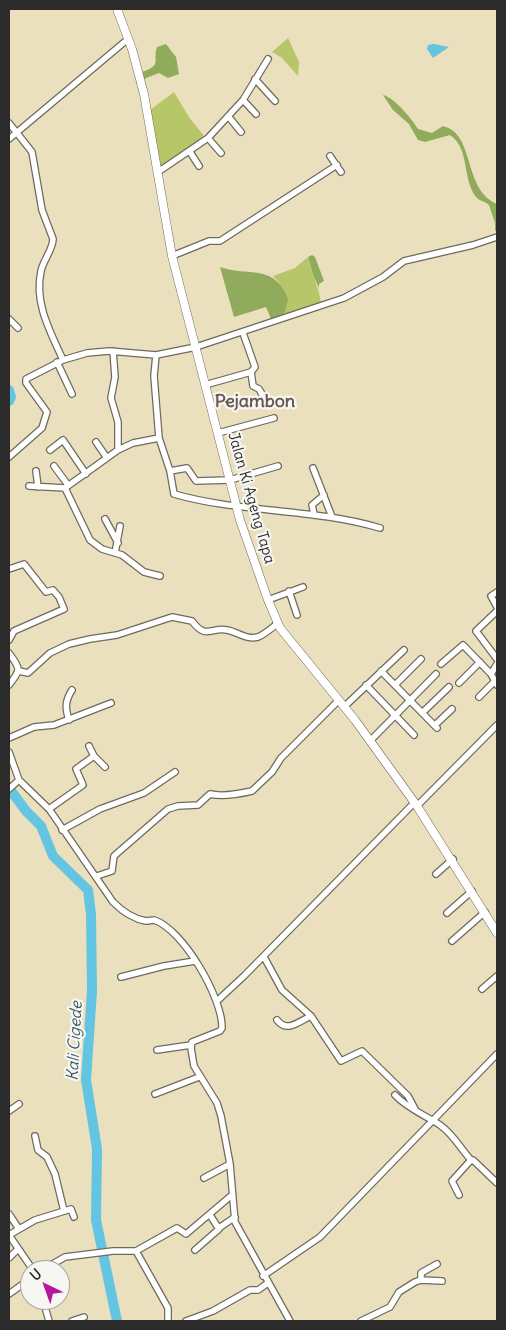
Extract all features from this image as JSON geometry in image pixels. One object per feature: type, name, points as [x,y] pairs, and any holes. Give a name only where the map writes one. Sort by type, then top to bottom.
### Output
[{"type":"street","name":"Jalan Ki Ageng Tapa","points":[[117,9],[144,94],[172,256],[236,504],[268,600],[278,623],[290,642],[342,703],[416,804],[453,860],[497,933]]},
{"type":"street","points":[[9,139],[128,39]]},
{"type":"street","points":[[158,172],[208,138],[243,100],[268,59]]},
{"type":"street","points":[[255,79],[275,101]]},
{"type":"street","points":[[243,100],[256,114]]},
{"type":"street","points":[[228,116],[241,132]]},
{"type":"street","points":[[9,123],[32,152],[42,210],[53,239],[43,264],[39,282],[39,298],[72,394]]},
{"type":"street","points":[[208,138],[221,153]]},
{"type":"street","points":[[190,152],[200,166]]},
{"type":"street","points":[[330,156],[341,172]]},
{"type":"street","points":[[172,256],[209,241],[220,241],[337,165]]},
{"type":"street","points":[[9,457],[46,422],[47,412],[26,383],[26,379],[60,361],[94,352],[113,351],[156,355],[196,348],[354,294],[404,261],[473,245],[497,236]]},
{"type":"street","points":[[9,319],[18,328]]},
{"type":"street","points":[[205,384],[250,372],[255,367],[243,333]]},
{"type":"street","points":[[113,351],[114,377],[112,400],[118,422],[118,450]]},
{"type":"street","points":[[156,355],[154,376],[159,438],[170,471],[174,494],[314,514],[380,528]]},
{"type":"street","points":[[250,372],[254,386],[259,389],[266,401]]},
{"type":"street","points":[[218,433],[274,418]]},
{"type":"street","points":[[29,486],[66,487],[118,450],[134,443],[159,438]]},
{"type":"street","points":[[50,450],[64,440],[86,474]]},
{"type":"street","points":[[96,442],[107,458]]},
{"type":"street","points":[[54,466],[66,487],[90,540],[102,549],[127,558],[144,572],[160,576]]},
{"type":"street","points":[[170,471],[186,468],[196,481],[230,480],[278,466]]},
{"type":"street","points":[[313,468],[332,517]]},
{"type":"street","points":[[36,471],[38,487]]},
{"type":"street","points":[[314,514],[312,505],[324,495]]},
{"type":"street","points":[[106,519],[118,543]]},
{"type":"street","points":[[115,553],[120,526]]},
{"type":"street","points":[[9,569],[24,564],[46,592],[53,590],[64,609],[14,631],[9,640]]},
{"type":"street","points":[[268,600],[303,587]]},
{"type":"street","points":[[289,591],[297,615]]},
{"type":"street","points":[[497,592],[491,596],[497,607]]},
{"type":"street","points":[[497,611],[476,631],[497,659]]},
{"type":"street","points":[[19,672],[28,673],[50,653],[69,644],[117,635],[172,617],[192,621],[198,629],[205,632],[225,629],[248,637],[258,636],[278,623]]},
{"type":"street","points":[[441,664],[462,645],[491,674],[496,684],[479,697]]},
{"type":"street","points":[[97,876],[112,871],[114,856],[168,809],[178,806],[198,805],[210,794],[221,797],[232,792],[252,791],[272,772],[281,758],[404,650]]},
{"type":"street","points":[[9,653],[19,667],[19,672],[9,685]]},
{"type":"street","points":[[395,685],[421,659]]},
{"type":"street","points":[[459,683],[480,662]]},
{"type":"street","points":[[491,674],[497,664]]},
{"type":"street","points":[[381,671],[436,727],[452,709]]},
{"type":"street","points":[[370,740],[396,717],[436,674]]},
{"type":"street","points":[[366,685],[414,735]]},
{"type":"street","points":[[422,713],[449,687]]},
{"type":"street","points":[[69,720],[66,711],[66,700],[72,690]]},
{"type":"street","points":[[9,738],[34,727],[69,720],[111,703]]},
{"type":"street","points":[[217,1001],[497,725]]},
{"type":"street","points":[[89,746],[94,756],[105,767]]},
{"type":"street","points":[[9,752],[18,781],[49,809],[119,909],[136,918],[154,920],[179,941],[195,961],[217,1001],[222,1030],[197,1038],[191,1045],[157,1050]]},
{"type":"street","points":[[49,809],[83,785],[76,769],[94,756]]},
{"type":"street","points":[[62,830],[100,809],[144,793],[175,772]]},
{"type":"street","points":[[9,789],[18,781]]},
{"type":"street","points":[[436,874],[453,860]]},
{"type":"street","points":[[447,913],[472,891]]},
{"type":"street","points":[[452,941],[485,912]]},
{"type":"street","points":[[264,956],[282,990],[311,1016],[341,1061],[362,1051],[408,1096],[415,1109]]},
{"type":"street","points":[[121,977],[164,966],[195,961]]},
{"type":"street","points":[[482,989],[497,976]]},
{"type":"street","points":[[277,1020],[281,1026],[287,1027],[311,1016]]},
{"type":"street","points":[[191,1045],[194,1066],[199,1078],[220,1109],[230,1164],[237,1226],[263,1276],[290,1321]]},
{"type":"street","points":[[263,1276],[315,1241],[434,1121],[497,1054]]},
{"type":"street","points":[[155,1094],[199,1078]]},
{"type":"street","points":[[395,1095],[405,1105],[434,1121],[458,1141],[470,1160],[473,1160],[497,1183]]},
{"type":"street","points":[[9,1111],[19,1104]]},
{"type":"street","points":[[35,1136],[38,1150],[47,1157],[55,1174],[64,1211]]},
{"type":"street","points":[[459,1195],[452,1181],[470,1160]]},
{"type":"street","points":[[204,1178],[230,1164]]},
{"type":"street","points":[[60,1260],[65,1257],[136,1250],[177,1228],[186,1234],[232,1195]]},
{"type":"street","points":[[26,1260],[9,1235],[35,1220],[64,1211],[72,1210],[74,1217]]},
{"type":"street","points":[[9,1214],[19,1229]]},
{"type":"street","points":[[210,1215],[219,1228]]},
{"type":"street","points":[[195,1250],[235,1216]]},
{"type":"street","points":[[9,1258],[18,1249]]},
{"type":"street","points":[[136,1250],[168,1308],[168,1321]]},
{"type":"street","points":[[421,1280],[421,1274],[437,1264]]},
{"type":"street","points":[[360,1321],[390,1307],[399,1292],[421,1280],[442,1281]]},
{"type":"street","points":[[186,1321],[210,1312],[250,1290],[258,1290],[268,1283]]},
{"type":"street","points":[[9,1294],[20,1286]]},
{"type":"street","points":[[72,1321],[84,1317]]},
{"type":"green space","points":[[288,38],[299,62],[298,76],[282,58],[272,52]]},
{"type":"green space","points":[[166,44],[176,57],[179,74],[168,78],[159,73],[144,79],[142,72],[155,65],[157,47]]},
{"type":"green space","points":[[174,92],[189,117],[204,136],[160,169],[150,110]]},
{"type":"green space","points":[[383,95],[397,104],[418,129],[432,133],[443,126],[453,131],[460,139],[478,187],[486,197],[497,204],[497,230],[495,231],[495,223],[489,205],[477,198],[472,190],[461,148],[456,141],[450,135],[425,142],[418,140],[409,124],[393,110]]},
{"type":"green space","points":[[312,255],[315,257],[324,281],[319,284],[319,288],[308,257]]},
{"type":"green space","points":[[308,257],[321,303],[284,315],[283,290],[273,276],[295,268]]},
{"type":"green space","points":[[220,267],[260,273],[276,280],[288,299],[284,315],[271,319],[266,307],[234,317]]},
{"type":"water","points":[[428,45],[449,47],[433,58],[427,49]]},
{"type":"waterway","name":"Kali Cigede","points":[[9,390],[11,397],[9,401]]},
{"type":"waterway","name":"Kali Cigede","points":[[9,788],[26,811],[41,826],[53,856],[88,890],[91,914],[92,991],[86,1080],[97,1149],[96,1220],[117,1321]]},
{"type":"district","name":"Pejambon","points":[[255,402]]}]
